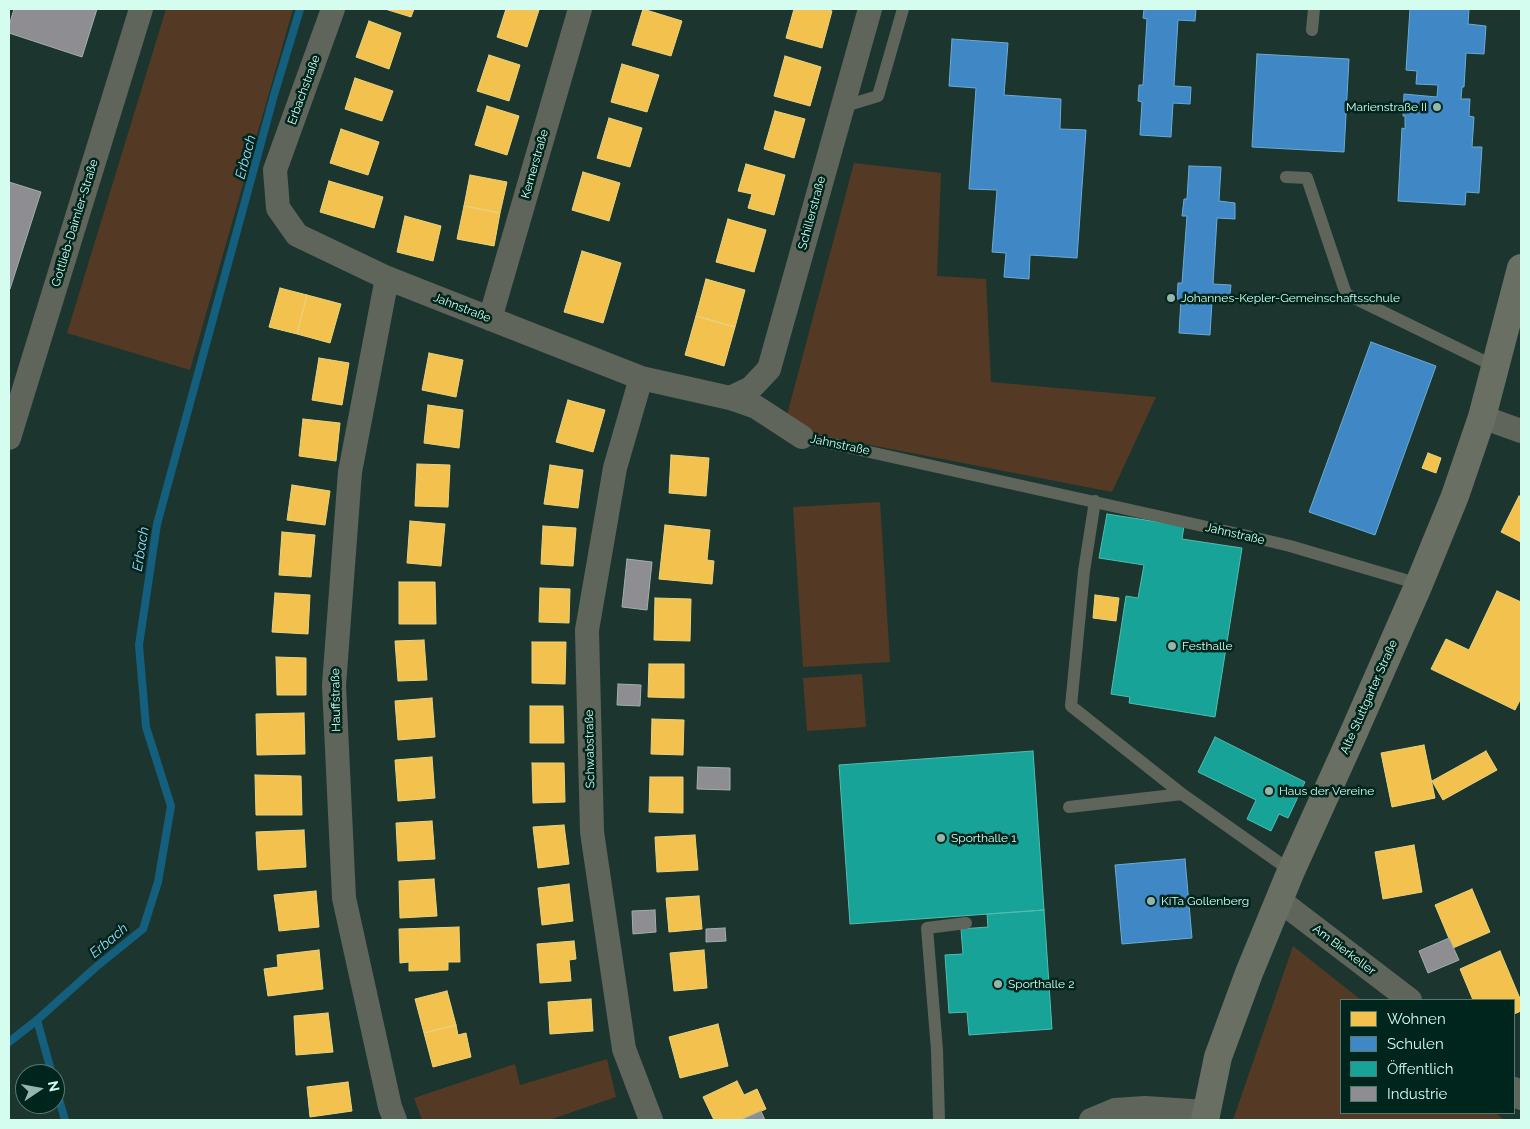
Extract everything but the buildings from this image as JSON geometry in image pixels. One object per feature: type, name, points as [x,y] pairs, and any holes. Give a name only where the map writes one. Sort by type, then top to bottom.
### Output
[{"type":"street","name":"Gottlieb-Daimler-Straße","points":[[9,438],[141,9]]},
{"type":"street","name":"Erbachstraße","points":[[275,170],[333,9]]},
{"type":"street","name":"Kernerstraße","points":[[490,319],[580,9]]},
{"type":"street","name":"Schillerstraße","points":[[730,398],[752,388],[769,369],[870,9]]},
{"type":"street","name":"Jahnstraße","points":[[275,170],[278,208],[297,235],[387,278],[641,378],[730,398],[756,407],[802,437]]},
{"type":"street","name":"Alte Stuttgarter Straße","points":[[1205,1116],[1218,1057],[1248,973],[1291,870],[1358,724],[1419,584],[1454,496],[1482,417],[1521,268]]},
{"type":"street","name":"Hauffstraße","points":[[387,278],[350,472],[334,685],[344,898],[390,1107],[395,1120]]},
{"type":"street","name":"Schwabstraße","points":[[641,378],[615,468],[588,630],[592,832],[624,1049],[650,1120]]},
{"type":"street","points":[[1482,417],[1521,431]]},
{"type":"street","name":"Am Bierkeller","points":[[1278,900],[1409,999]]},
{"type":"street","points":[[1091,1120],[1115,1110],[1145,1108],[1205,1116]]},
{"type":"lane","points":[[842,107],[878,96],[902,9]]},
{"type":"lane","points":[[1312,30],[1314,9]]},
{"type":"lane","points":[[1286,177],[1307,178],[1346,294],[1496,368]]},
{"type":"lane","name":"Jahnstraße","points":[[802,437],[1290,546],[1419,584]]},
{"type":"lane","points":[[1095,501],[1084,570],[1071,706],[1182,794],[1291,870]]},
{"type":"lane","points":[[1069,807],[1182,794]]},
{"type":"lane","points":[[939,1120],[927,928],[966,923]]},
{"type":"shaded area","points":[[166,9],[293,9],[190,370],[67,333]]},
{"type":"shaded area","points":[[854,163],[941,173],[937,276],[986,279],[991,382],[1156,397],[1112,492],[819,435],[787,415]]},
{"type":"shaded area","points":[[880,502],[890,662],[803,667],[793,507]]},
{"type":"shaded area","points":[[862,674],[866,727],[807,731],[803,678]]},
{"type":"shaded area","points":[[1293,946],[1360,999],[1340,999],[1340,1114],[1497,1114],[1504,1120],[1233,1120]]},
{"type":"shaded area","points":[[607,1059],[616,1097],[549,1120],[422,1120],[414,1098],[515,1064],[520,1085]]},
{"type":"waterway","name":"Erbach","points":[[9,1042],[143,929],[158,882],[171,806],[146,727],[139,645],[157,524],[274,95],[300,9]]},
{"type":"waterway","points":[[37,1020],[49,1064]]},
{"type":"waterway","points":[[63,1114],[65,1120]]},
{"type":"place","name":"Marienstraße II","points":[[1437,107]]},
{"type":"place","name":"Johannes-Kepler-Gemeinschaftsschule","points":[[1171,298]]},
{"type":"place","name":"Festhalle","points":[[1172,646]]},
{"type":"place","name":"Haus der Vereine","points":[[1269,791]]},
{"type":"place","name":"Sporthalle 1","points":[[941,838]]},
{"type":"place","name":"KiTa Gollenberg","points":[[1151,901]]},
{"type":"place","name":"Sporthalle 2","points":[[998,984]]}]
